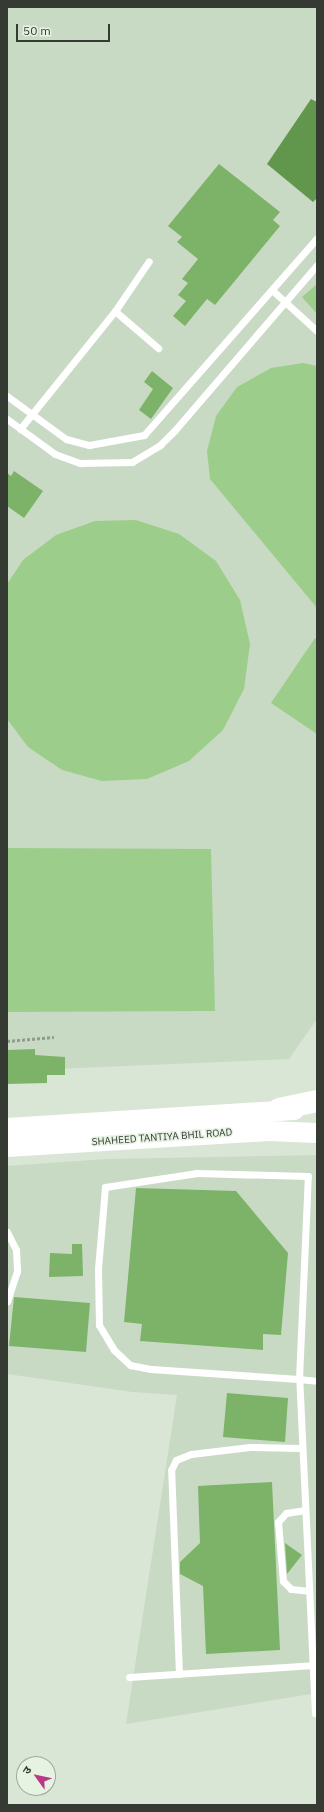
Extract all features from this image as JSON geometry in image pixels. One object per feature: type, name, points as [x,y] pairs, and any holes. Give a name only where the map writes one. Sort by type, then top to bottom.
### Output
[{"type":"highway","points":[[279,1109],[317,1101]]},
{"type":"main road","points":[[7,1128],[279,1109],[317,1112]]},
{"type":"main road","points":[[269,1131],[317,1148]]},
{"type":"main road","name":"SHAHEED TANTIYA BHIL ROAD","points":[[7,1147],[269,1131],[317,1133]]},
{"type":"lane","points":[[7,396],[30,415],[66,439],[89,444],[144,435],[317,238]]},
{"type":"lane","points":[[20,429],[115,311],[149,261]]},
{"type":"lane","points":[[7,419],[55,454],[80,463],[132,462],[160,445],[175,430],[286,303],[317,265]]},
{"type":"lane","points":[[272,290],[317,331]]},
{"type":"lane","points":[[115,311],[158,348]]},
{"type":"lane","points":[[317,1179],[308,1176],[197,1173],[105,1187],[98,1269],[99,1325],[114,1350],[130,1365],[317,1381]]},
{"type":"lane","points":[[308,1176],[299,1379],[300,1448],[306,1510],[315,1714]]},
{"type":"lane","points":[[7,1232],[16,1250],[17,1270],[7,1301]]},
{"type":"lane","points":[[179,1674],[171,1470],[176,1460],[191,1454],[250,1447],[300,1448]]},
{"type":"lane","points":[[306,1510],[286,1513],[278,1522],[282,1581],[291,1589],[309,1591]]},
{"type":"lane","points":[[129,1677],[313,1666]]},
{"type":"path","points":[[7,1041],[54,1037]]},
{"type":"shaded area","points":[[7,7],[317,7],[317,1019],[289,1059],[7,1071]]},
{"type":"shaded area","points":[[311,99],[317,102],[317,198],[313,202],[267,164]]},
{"type":"shaded area","points":[[317,284],[317,314],[302,297]]},
{"type":"shaded area","points":[[303,363],[317,366],[317,608],[210,479],[207,451],[216,416],[237,387],[271,368]]},
{"type":"shaded area","points":[[136,520],[179,534],[216,561],[240,600],[250,644],[244,689],[223,730],[189,761],[147,779],[102,781],[62,770],[28,747],[7,719],[7,584],[23,560],[56,535],[95,521]]},
{"type":"shaded area","points":[[315,638],[317,640],[317,734],[271,703]]},
{"type":"shaded area","points":[[7,848],[211,849],[215,1011],[7,1012]]},
{"type":"shaded area","points":[[317,1155],[317,1693],[126,1724],[177,1395],[132,1392],[7,1374],[7,1166],[106,1159]]},
{"type":"building","points":[[219,164],[280,212],[273,220],[280,226],[215,305],[207,299],[185,326],[173,316],[186,301],[178,295],[188,283],[182,279],[198,259],[177,242],[182,237],[168,226]]},
{"type":"building","points":[[152,371],[173,388],[151,419],[139,410],[153,389],[144,382]]},
{"type":"building","points":[[14,471],[43,491],[24,518],[7,506],[7,473],[11,476]]},
{"type":"building","points":[[35,1049],[35,1055],[65,1057],[65,1075],[47,1075],[47,1083],[7,1084],[7,1050]]},
{"type":"building","points":[[136,1188],[236,1191],[288,1253],[281,1335],[263,1334],[263,1350],[140,1341],[142,1324],[124,1322]]},
{"type":"building","points":[[72,1244],[82,1244],[83,1276],[49,1277],[50,1253],[72,1254]]},
{"type":"building","points":[[14,1297],[90,1303],[86,1352],[9,1346]]},
{"type":"building","points":[[227,1393],[288,1398],[285,1442],[223,1437]]},
{"type":"building","points":[[272,1482],[280,1650],[206,1654],[203,1586],[180,1574],[180,1562],[200,1543],[198,1486]]},
{"type":"building","points":[[285,1543],[302,1555],[287,1574]]}]
